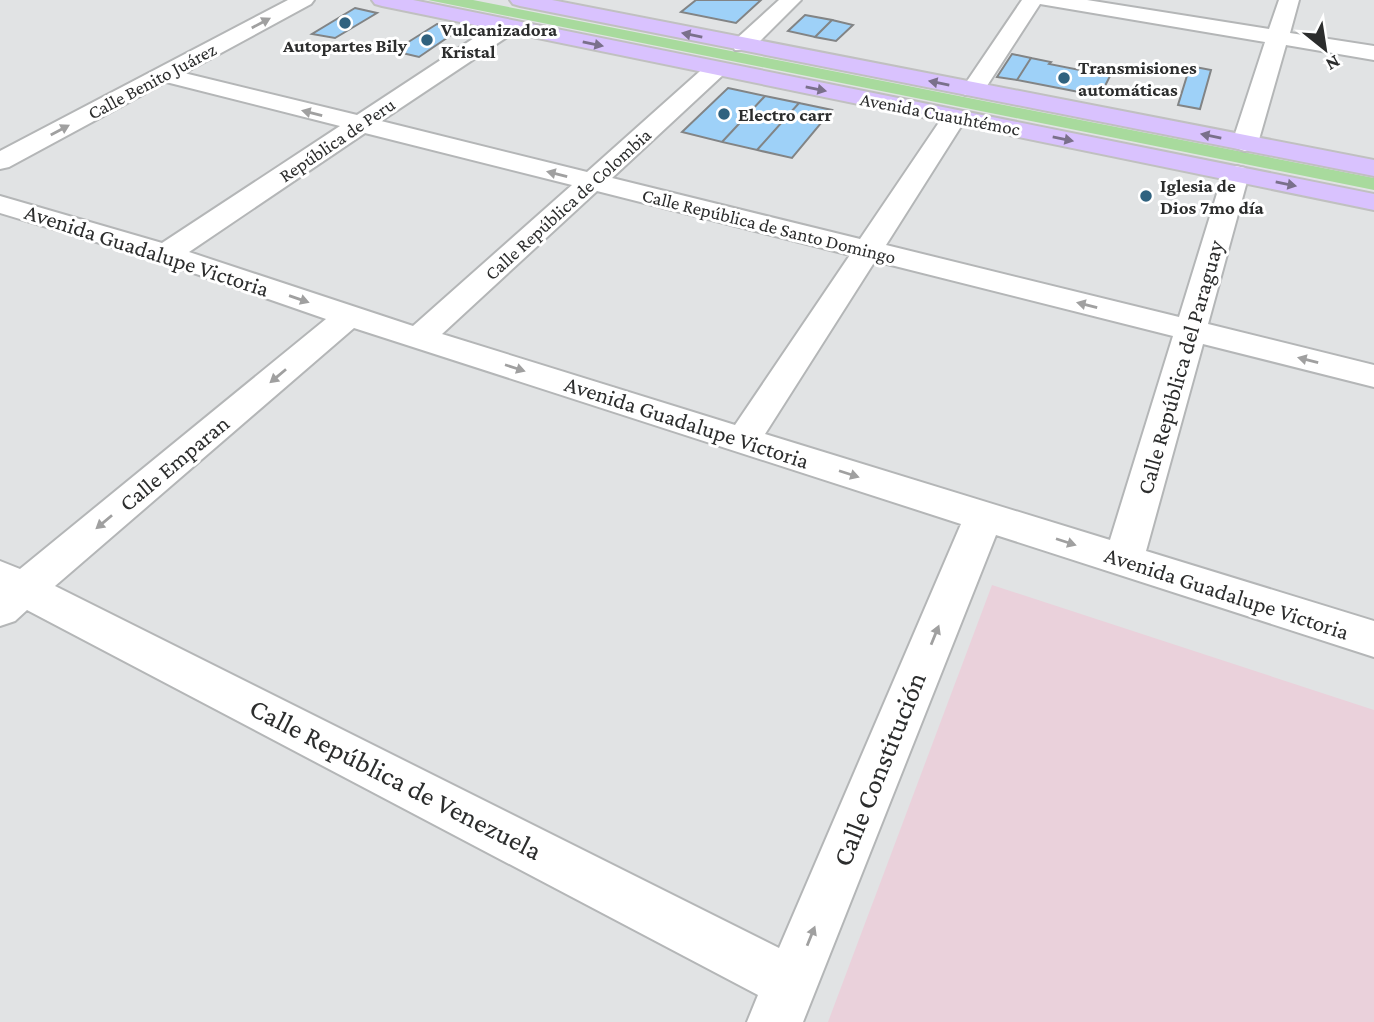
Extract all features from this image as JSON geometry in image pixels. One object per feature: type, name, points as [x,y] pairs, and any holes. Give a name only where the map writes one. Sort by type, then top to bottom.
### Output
[{"type":"main road","name":"Avenida Cuauhtémoc","points":[[382,0],[955,117],[1241,158],[1374,168]]},
{"type":"main road","name":"Avenida Cuauhtémoc","points":[[536,1],[973,90],[1241,158],[1374,202]]},
{"type":"street","name":"Calle Benito Juárez","points":[[0,162],[304,0]]},
{"type":"street","points":[[743,45],[791,0]]},
{"type":"street","points":[[973,90],[1032,0]]},
{"type":"street","points":[[1048,0],[1374,53]]},
{"type":"street","name":"Calle República del Paraguay","points":[[1124,560],[1275,37],[1289,0]]},
{"type":"street","name":"República de Peru","points":[[166,254],[508,26]]},
{"type":"street","name":"Calle República de Colombia","points":[[419,338],[716,69]]},
{"type":"street","name":"Calle República de Santo Domingo","points":[[164,75],[1374,376]]},
{"type":"street","points":[[743,440],[955,117]]},
{"type":"street","name":"Avenida Guadalupe Victoria","points":[[0,204],[166,254],[349,316],[1374,639]]},
{"type":"street","name":"Calle Emparan","points":[[8,591],[349,316]]},
{"type":"street","name":"Calle Constitución","points":[[783,1002],[984,516]]},
{"type":"street","name":"Calle República de Venezuela","points":[[8,591],[783,1002]]},
{"type":"shaded area","points":[[992,585],[1374,710],[1374,1022],[828,1022]]},
{"type":"green space","points":[[428,0],[473,0],[1374,178],[1374,190]]},
{"type":"building","points":[[696,0],[761,0],[736,23],[681,12]]},
{"type":"building","name":"Autopartes Bily","points":[[355,8],[377,13],[335,38],[312,34]]},
{"type":"building","points":[[805,15],[832,20],[815,37],[788,31]]},
{"type":"building","points":[[832,20],[853,25],[836,41],[815,37]]},
{"type":"building","name":"Vulcanizadora Kristal","points":[[437,24],[460,29],[419,57],[394,51]]},
{"type":"building","points":[[1012,54],[1031,58],[1017,80],[997,77]]},
{"type":"building","name":"Transmisiones automáticas","points":[[1031,58],[1110,76],[1100,96],[1017,80]]},
{"type":"building","points":[[1190,66],[1211,70],[1200,109],[1178,105]]},
{"type":"building","name":"Electro carr","points":[[728,88],[765,96],[722,142],[682,132]]},
{"type":"building","points":[[765,96],[799,103],[757,150],[722,142]]},
{"type":"building","points":[[799,103],[832,110],[792,158],[757,150]]},
{"type":"place","name":"Autopartes Bily","points":[[345,23]]},
{"type":"place","name":"Vulcanizadora Kristal","points":[[427,40]]},
{"type":"place","name":"Transmisiones automáticas","points":[[1064,78]]},
{"type":"place","name":"Electro carr","points":[[724,114]]},
{"type":"place","name":"Iglesia de Dios 7mo día","points":[[1146,196]]}]
